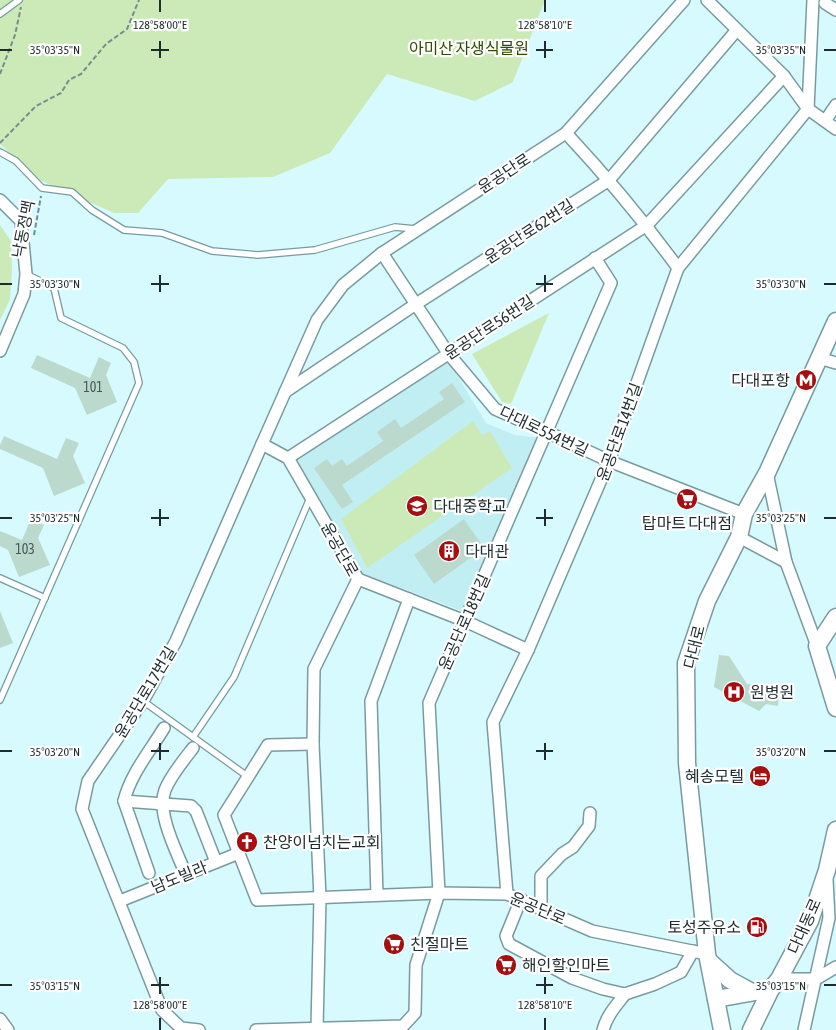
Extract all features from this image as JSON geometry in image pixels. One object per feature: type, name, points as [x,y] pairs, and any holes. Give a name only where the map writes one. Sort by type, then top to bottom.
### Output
[{"type":"main road","name":"다대로","points":[[722,1030],[716,999],[703,955],[687,763],[686,663],[707,601],[739,537],[744,514],[767,473],[836,321]]},
{"type":"main road","points":[[836,617],[818,646],[836,708]]},
{"type":"main road","name":"다대동로","points":[[751,1030],[810,921],[827,870],[836,830]]},
{"type":"main road","points":[[703,955],[730,980],[752,992]]},
{"type":"main road","points":[[716,999],[752,992],[775,984]]},
{"type":"street","name":"윤공단로","points":[[262,444],[317,320],[343,285],[382,253],[566,133],[684,0]]},
{"type":"street","points":[[707,0],[736,31],[784,76],[808,110],[836,129]]},
{"type":"street","points":[[808,110],[813,0]]},
{"type":"street","points":[[825,4],[836,10]]},
{"type":"street","name":"윤공단로62번길","points":[[285,392],[416,304],[609,180],[736,31]]},
{"type":"street","name":"윤공단로56번길","points":[[288,458],[448,352],[646,225],[784,76]]},
{"type":"street","points":[[825,121],[836,105]]},
{"type":"street","name":"윤공단로14번길","points":[[508,894],[493,722],[528,650],[609,462],[678,268],[808,110]]},
{"type":"street","points":[[566,133],[609,180],[678,268]]},
{"type":"street","points":[[0,200],[21,221],[26,274],[24,294],[0,351]]},
{"type":"street","name":"다대로554번길","points":[[382,253],[448,352],[495,410],[547,432],[609,462],[744,514]]},
{"type":"street","name":"윤공단로18번길","points":[[439,893],[429,702],[611,283],[595,258]]},
{"type":"street","points":[[819,358],[836,363]]},
{"type":"street","points":[[262,444],[288,458]]},
{"type":"street","name":"윤공단로17번길","points":[[199,1030],[181,1028],[162,1010],[82,809],[88,781],[143,701],[176,641],[262,444]]},
{"type":"street","name":"윤공단로","points":[[288,458],[358,579],[314,669],[313,744],[320,898],[439,893],[508,894],[592,931],[703,955]]},
{"type":"street","points":[[767,473],[786,562],[818,646]]},
{"type":"street","points":[[739,537],[786,562]]},
{"type":"street","points":[[358,579],[465,621],[528,650]]},
{"type":"street","points":[[377,895],[371,701],[409,600]]},
{"type":"street","points":[[149,873],[124,801],[126,792],[136,773],[164,728]]},
{"type":"street","points":[[186,875],[164,816],[162,804],[165,790],[193,743]]},
{"type":"street","points":[[313,744],[268,745],[224,815],[257,900],[320,898],[317,1028]]},
{"type":"street","points":[[124,801],[191,806],[196,811],[216,862]]},
{"type":"street","points":[[541,908],[541,876],[562,854],[573,847],[589,826],[590,812]]},
{"type":"street","name":"남도빌라","points":[[120,901],[239,854]]},
{"type":"street","points":[[804,1030],[829,918],[827,870]]},
{"type":"street","points":[[256,1030],[404,1026],[415,1013],[416,965],[439,893]]},
{"type":"street","points":[[521,900],[506,936],[509,944],[572,978],[603,989],[626,994]]},
{"type":"street","points":[[603,1030],[610,1013],[626,994],[681,972],[703,955]]},
{"type":"street","points":[[775,984],[816,979],[836,967]]},
{"type":"street","points":[[0,1019],[8,1030]]},
{"type":"lane","points":[[0,14],[19,0]]},
{"type":"lane","points":[[0,152],[16,161],[42,188],[72,192],[92,210],[124,230],[162,233],[212,252],[258,255],[315,250],[395,227],[417,230]]},
{"type":"lane","points":[[0,700],[139,383],[134,362],[123,348],[61,318],[54,288],[26,274]]},
{"type":"lane","points":[[193,743],[234,677],[310,497]]},
{"type":"lane","points":[[0,578],[45,598]]},
{"type":"lane","points":[[143,701],[193,743],[248,776]]},
{"type":"path","points":[[0,74],[15,35],[23,0]]},
{"type":"path","points":[[0,143],[36,106],[61,93],[68,80],[81,74],[106,44],[127,29],[139,0]]},
{"type":"path","name":"낙동정맥","points":[[34,236],[41,204],[42,188]]},
{"type":"shaded area","name":"다대중학교","points":[[449,362],[486,423],[515,435],[541,438],[465,612],[359,572],[296,458]]},
{"type":"green space","name":"아미산 자생식물원","points":[[0,0],[545,0],[513,82],[475,101],[387,74],[330,153],[273,177],[168,179],[138,213],[114,213],[40,180],[0,144]]},
{"type":"green space","points":[[0,225],[11,241],[12,270],[10,299],[0,320]]},
{"type":"green space","points":[[549,313],[511,404],[502,402],[472,354]]},
{"type":"green space","points":[[473,421],[482,435],[490,431],[512,468],[367,568],[341,519]]},
{"type":"building","points":[[37,355],[90,378],[99,357],[111,363],[106,375],[117,402],[87,415],[75,388],[31,368]]},
{"type":"building","points":[[452,383],[465,402],[342,485],[353,502],[342,509],[314,468],[327,459],[332,466],[342,459],[347,466],[383,441],[377,432],[395,419],[401,428],[444,399],[439,392]]},
{"type":"building","points":[[4,436],[57,459],[66,438],[79,443],[73,456],[85,483],[54,496],[43,468],[0,449]]},
{"type":"building","points":[[31,519],[44,525],[38,538],[50,565],[19,577],[8,550],[0,546],[0,531],[22,540]]},
{"type":"building","name":"다대관","points":[[464,519],[484,548],[434,584],[414,555]]},
{"type":"building","points":[[0,611],[13,643],[0,648]]},
{"type":"building","points":[[719,655],[729,656],[747,684],[780,687],[778,706],[766,704],[759,711],[714,687]]},
{"type":"place","name":"다대포항","points":[[806,380]]},
{"type":"place","name":"탑마트 다대점","points":[[687,499]]},
{"type":"place","name":"다대중학교","points":[[417,506]]},
{"type":"place","name":"다대관","points":[[449,551]]},
{"type":"place","name":"원병원","points":[[734,692]]},
{"type":"place","name":"혜송모텔","points":[[760,776]]},
{"type":"place","name":"찬양이넘치는교회","points":[[247,842]]},
{"type":"place","name":"토성주유소","points":[[757,927]]},
{"type":"place","name":"친절마트","points":[[394,944]]},
{"type":"place","name":"해인할인마트","points":[[506,965]]}]
